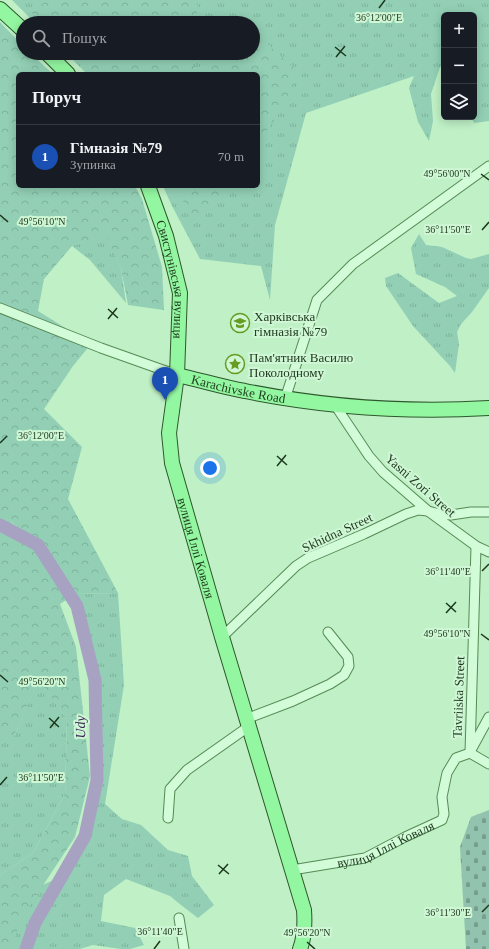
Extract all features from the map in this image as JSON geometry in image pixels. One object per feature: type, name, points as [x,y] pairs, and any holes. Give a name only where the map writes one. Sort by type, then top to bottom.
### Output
[{"type":"main road","points":[[0,8],[16,23]]},
{"type":"main road","points":[[54,60],[66,72]]},
{"type":"main road","name":"Свистунівська вулиця","points":[[149,188],[166,236],[180,293],[177,374]]},
{"type":"main road","name":"Karachivske Road","points":[[177,374],[244,391],[335,405],[403,410],[489,408]]},
{"type":"main road","name":"вулиця Іллі Коваля","points":[[177,374],[169,433],[172,463],[247,723],[304,910],[304,932],[300,949]]},
{"type":"street","points":[[286,398],[316,300],[353,264],[489,166]]},
{"type":"street","name":"Karachivske Road","points":[[0,308],[101,348],[177,374]]},
{"type":"street","name":"Yasni Zori Street","points":[[335,405],[369,456],[383,472],[428,510],[476,546],[489,552]]},
{"type":"street","name":"Skhidna Street","points":[[222,637],[296,566],[308,558],[418,510],[428,510],[440,514],[451,515],[471,512],[489,512]]},
{"type":"street","name":"Tavriiska Street","points":[[470,754],[476,546]]},
{"type":"street","points":[[168,818],[170,788],[187,770],[247,723],[330,684],[344,675],[349,666],[348,657],[328,632]]},
{"type":"street","points":[[489,717],[470,754],[489,764]]},
{"type":"street","name":"вулиця Іллі Коваля","points":[[292,870],[365,858],[442,820],[444,814],[442,797],[447,773],[456,758],[470,754]]},
{"type":"street","points":[[179,918],[184,949]]},
{"type":"green space","points":[[12,0],[489,0],[489,121],[474,123],[472,120],[477,120],[477,12],[441,12],[441,67],[431,94],[433,121],[429,141],[418,122],[409,88],[414,76],[306,113],[275,225],[270,300],[261,266],[200,259],[164,188],[260,188],[260,72],[85,72],[73,60],[260,60],[260,16],[28,16]]},
{"type":"green space","points":[[49,0],[195,0],[199,9],[195,16],[35,16],[30,11]]},
{"type":"green space","points":[[0,22],[16,39],[16,60],[38,60],[51,72],[16,72],[16,188],[136,188],[142,199],[162,267],[164,310],[128,305],[121,268],[106,235],[72,246],[44,279],[38,311],[91,344],[73,366],[44,409],[82,447],[68,499],[118,593],[75,594],[60,604],[76,647],[90,776],[75,837],[24,914],[10,949],[0,949],[0,875],[33,853],[65,794],[67,719],[39,680],[14,736],[0,736]],"holes":[[[9,519],[22,533],[59,567],[73,592]]]},
{"type":"green space","points":[[260,40],[269,45],[301,75],[277,116],[260,141],[260,72],[202,72],[214,66],[214,60],[260,60]]},
{"type":"green space","points":[[82,60],[189,60],[199,72],[93,72]]},
{"type":"green space","points":[[176,188],[238,188],[195,223]]},
{"type":"green space","points":[[106,234],[121,268],[126,303],[90,260],[72,246]]},
{"type":"green space","points":[[419,234],[426,245],[442,247],[466,258],[471,259],[489,254],[489,288],[472,312],[461,324],[457,332],[459,344],[455,373],[413,326],[386,286],[385,278],[398,273],[439,303],[457,296],[445,287],[416,274],[411,248]]},
{"type":"green space","points":[[118,593],[124,685],[105,804],[122,819],[141,825],[168,850],[188,856],[192,876],[214,905],[198,918],[170,896],[126,879],[104,895],[101,921],[135,928],[144,945],[130,949],[93,945],[80,949],[29,949],[38,924],[89,841],[103,768],[100,693],[75,594]]},
{"type":"green space","points":[[39,679],[67,719],[65,794],[33,853],[0,875],[0,733],[14,736]]},
{"type":"green space","points":[[489,810],[489,949],[466,949],[460,847],[471,817]]},
{"type":"green space","points":[[58,878],[31,924],[23,949],[0,949],[0,904]]},
{"type":"waterway","name":"Udy","points":[[0,525],[38,545],[77,606],[95,680],[97,780],[85,836],[35,923],[26,949]]},
{"type":"place","name":"Харківська гімназія №79","points":[[240,323]]},
{"type":"place","name":"Пам'ятник Василю Поколодному","points":[[235,364]]},
{"type":"place","name":"Гімназія №79","points":[[165,400]]}]
